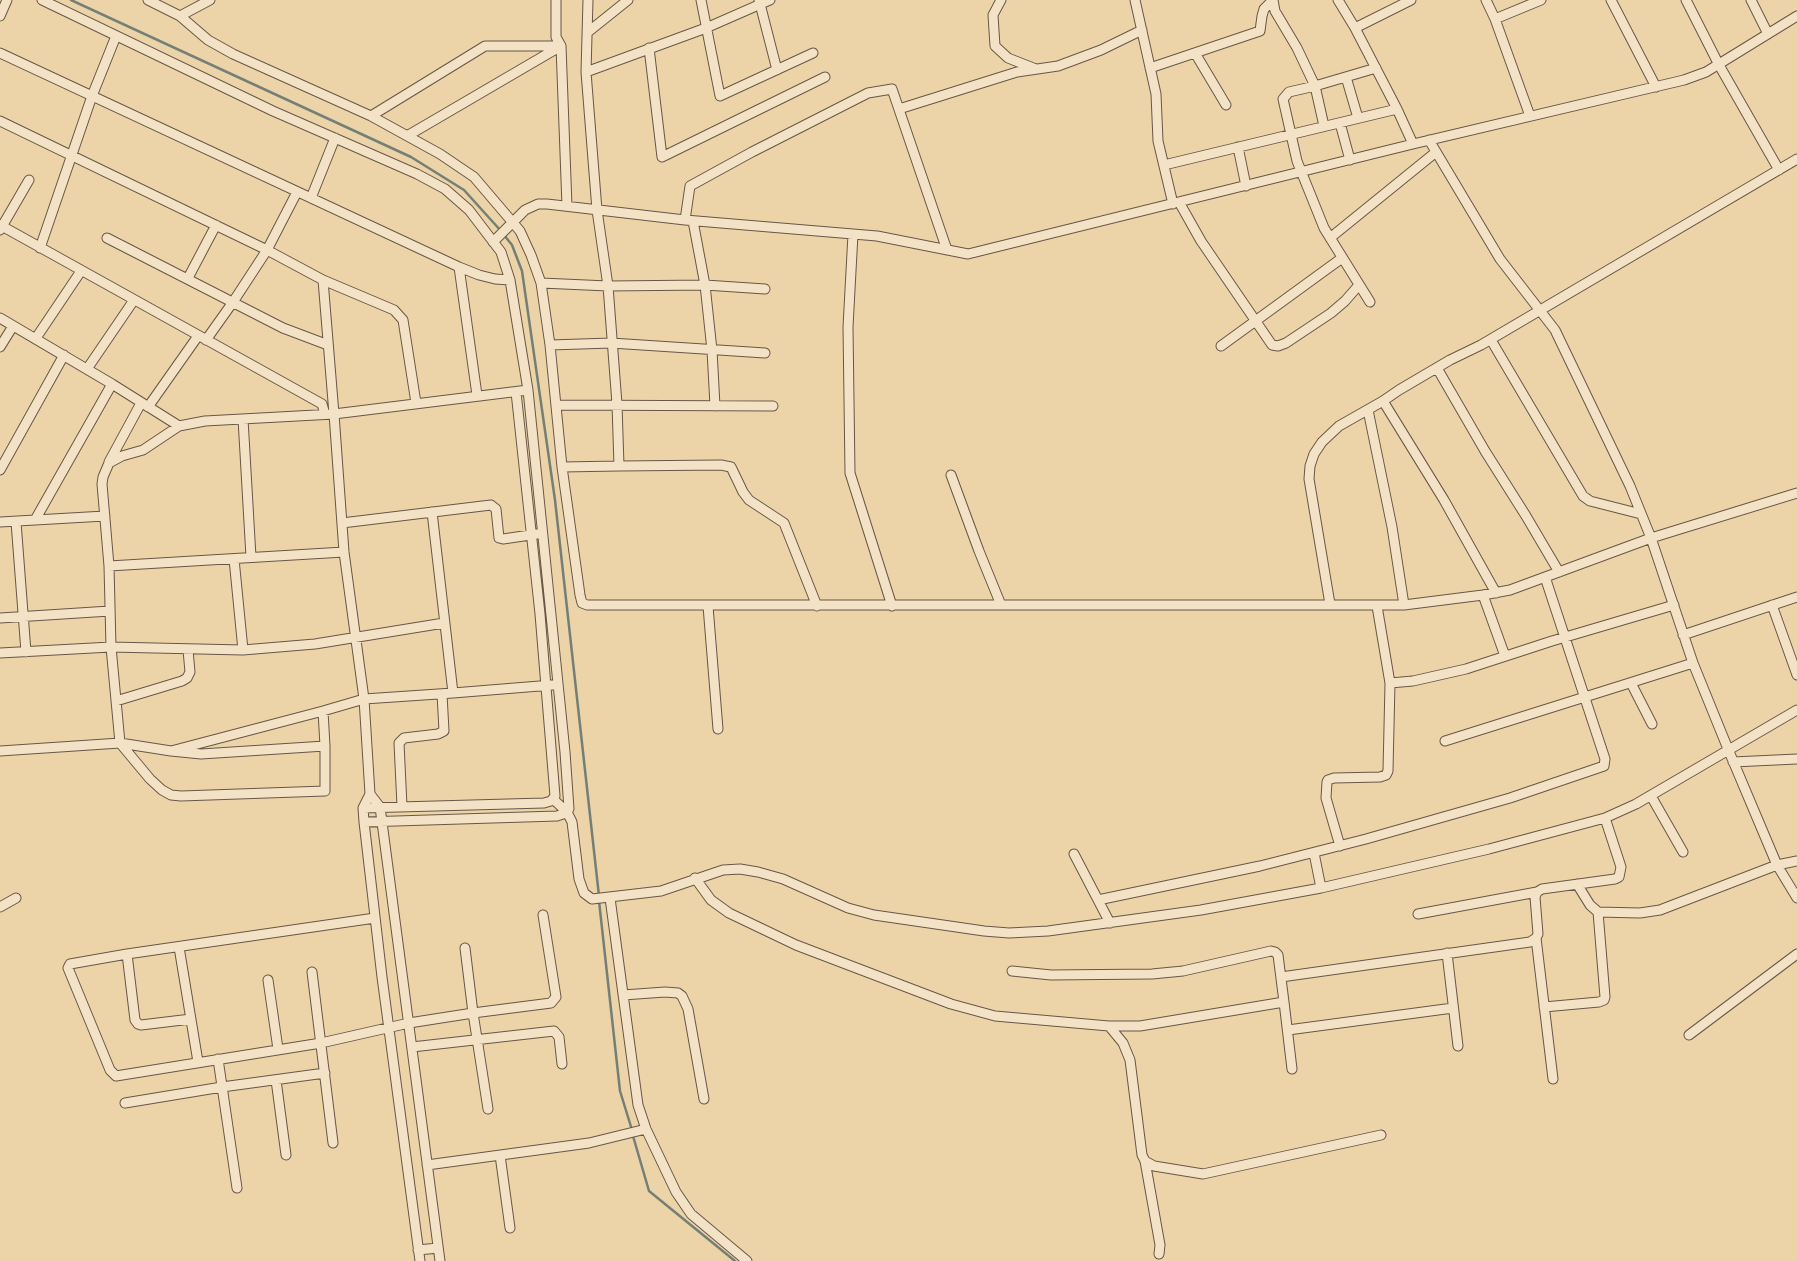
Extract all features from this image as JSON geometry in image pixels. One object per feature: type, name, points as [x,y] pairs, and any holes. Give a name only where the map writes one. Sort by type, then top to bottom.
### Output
[{"type":"street","points":[[0,16],[7,0]]},
{"type":"street","points":[[42,0],[273,111],[417,174],[445,189],[469,210],[501,252],[510,280],[528,390],[569,800],[567,812]]},
{"type":"street","points":[[148,0],[180,16],[208,40],[233,54],[370,116],[440,154],[474,177],[520,230],[541,283],[550,345],[562,468],[580,595],[582,603],[587,605],[1404,605],[1510,590],[1651,538],[1797,493]]},
{"type":"street","points":[[180,16],[210,0]]},
{"type":"street","points":[[556,0],[556,37],[561,46],[567,206]]},
{"type":"street","points":[[588,0],[586,72],[598,210],[608,286],[620,466]]},
{"type":"street","points":[[588,32],[628,0]]},
{"type":"street","points":[[701,0],[720,96],[813,53]]},
{"type":"street","points":[[586,72],[706,28],[759,2],[770,0]]},
{"type":"street","points":[[1001,0],[993,15],[995,46],[1008,58],[1036,69]]},
{"type":"street","points":[[1135,0],[1156,94],[1158,141],[1176,203],[1266,338],[1272,345],[1278,346],[1286,343],[1331,313],[1359,286]]},
{"type":"street","points":[[1150,68],[1260,31],[1264,9],[1272,0]]},
{"type":"street","points":[[1272,0],[1274,11],[1296,48],[1315,86],[1324,126]]},
{"type":"street","points":[[1338,0],[1376,68],[1413,144]]},
{"type":"street","points":[[1355,28],[1411,0]]},
{"type":"street","points":[[1486,0],[1495,19],[1530,116]]},
{"type":"street","points":[[1495,19],[1541,0]]},
{"type":"street","points":[[1611,0],[1656,87]]},
{"type":"street","points":[[1686,0],[1719,64],[1779,170]]},
{"type":"street","points":[[1751,0],[1768,34]]},
{"type":"street","points":[[759,2],[777,70]]},
{"type":"street","points":[[493,242],[525,210],[538,204],[547,204],[689,221],[878,236],[968,254],[1429,140],[1684,80],[1706,72],[1797,17]]},
{"type":"street","points":[[899,109],[1017,72],[1058,66],[1101,50],[1142,30]]},
{"type":"street","points":[[40,248],[92,96],[116,36]]},
{"type":"street","points":[[370,116],[485,46],[561,46]]},
{"type":"street","points":[[406,136],[561,46]]},
{"type":"street","points":[[649,48],[662,157],[825,76]]},
{"type":"street","points":[[0,53],[459,267],[487,277],[510,280]]},
{"type":"street","points":[[1195,53],[1226,105]]},
{"type":"street","points":[[1370,302],[1324,228],[1297,161],[1283,99],[1289,92],[1376,68]]},
{"type":"street","points":[[1346,77],[1358,118]]},
{"type":"street","points":[[715,406],[712,350],[705,285],[689,221],[690,186],[868,93],[892,89],[947,250]]},
{"type":"street","points":[[1164,165],[1397,109]]},
{"type":"street","points":[[0,121],[267,250],[322,280],[394,310],[400,315],[404,328],[416,403]]},
{"type":"street","points":[[1340,123],[1350,160]]},
{"type":"street","points":[[311,198],[335,138]]},
{"type":"street","points":[[1429,140],[1500,259],[1554,330],[1630,486],[1651,538],[1693,663],[1733,762],[1777,865],[1797,898]]},
{"type":"street","points":[[1238,147],[1246,186]]},
{"type":"street","points":[[1330,238],[1436,152]]},
{"type":"street","points":[[1330,604],[1309,480],[1310,466],[1314,454],[1322,442],[1339,426],[1437,368],[1541,311],[1797,159]]},
{"type":"street","points":[[29,180],[1,227],[322,404],[329,414]]},
{"type":"street","points":[[297,192],[267,250],[233,302],[145,405],[109,462],[103,477],[109,566],[111,647],[120,743],[150,779],[171,795],[325,791],[325,746],[322,711]]},
{"type":"street","points":[[188,278],[216,225]]},
{"type":"street","points":[[853,234],[848,327],[850,473],[892,606]]},
{"type":"street","points":[[107,238],[283,328],[328,345]]},
{"type":"street","points":[[1221,346],[1342,258]]},
{"type":"street","points":[[459,267],[477,395]]},
{"type":"street","points":[[36,338],[81,272]]},
{"type":"street","points":[[322,280],[328,345],[329,414],[344,552],[364,698],[370,794],[363,808],[364,822],[420,1261]]},
{"type":"street","points":[[541,283],[608,286],[705,285],[765,289]]},
{"type":"street","points":[[87,369],[134,300]]},
{"type":"street","points":[[0,318],[179,426]]},
{"type":"street","points":[[0,347],[13,326]]},
{"type":"street","points":[[1491,340],[1583,496],[1590,501],[1641,514]]},
{"type":"street","points":[[550,345],[611,343],[765,353]]},
{"type":"street","points":[[0,470],[64,355]]},
{"type":"street","points":[[1437,368],[1484,451],[1559,572]]},
{"type":"street","points":[[35,520],[112,384]]},
{"type":"street","points":[[109,462],[143,450],[179,426],[205,421],[329,414],[528,390]]},
{"type":"street","points":[[363,808],[544,803],[553,799],[556,792],[516,392]]},
{"type":"street","points":[[1383,401],[1444,500],[1496,593]]},
{"type":"street","points":[[556,405],[773,406]]},
{"type":"street","points":[[1368,410],[1392,527],[1404,605]]},
{"type":"street","points":[[243,419],[251,557]]},
{"type":"street","points":[[562,468],[721,465],[733,468],[743,492],[750,500],[784,523],[817,606]]},
{"type":"street","points":[[951,475],[1001,605]]},
{"type":"street","points":[[342,523],[491,505],[496,509],[499,538],[542,533]]},
{"type":"street","points":[[432,512],[454,693]]},
{"type":"street","points":[[0,522],[105,516]]},
{"type":"street","points":[[16,522],[26,652]]},
{"type":"street","points":[[109,566],[344,552]]},
{"type":"street","points":[[234,559],[243,650]]},
{"type":"street","points":[[1098,900],[1314,853],[1510,798],[1604,766],[1605,759],[1545,577]]},
{"type":"street","points":[[1483,595],[1506,656]]},
{"type":"street","points":[[1683,634],[1797,597]]},
{"type":"street","points":[[1390,683],[1413,682],[1466,669],[1674,605]]},
{"type":"street","points":[[1772,605],[1797,675]]},
{"type":"street","points":[[708,606],[718,730]]},
{"type":"street","points":[[1340,846],[1326,798],[1328,780],[1334,778],[1380,776],[1386,775],[1388,771],[1390,683],[1377,606]]},
{"type":"street","points":[[0,618],[110,611]]},
{"type":"street","points":[[0,653],[111,647],[243,650],[314,644],[444,623]]},
{"type":"street","points":[[116,701],[187,678],[190,672],[188,650]]},
{"type":"street","points":[[1445,741],[1693,663]]},
{"type":"street","points":[[1631,683],[1652,724]]},
{"type":"street","points":[[171,751],[364,698],[442,694],[557,684]]},
{"type":"street","points":[[402,806],[399,743],[404,738],[438,734],[444,730],[442,694]]},
{"type":"street","points":[[553,799],[567,812],[572,822],[579,879],[586,896],[603,899],[661,891],[722,870],[740,869],[783,879],[861,913],[984,931],[1009,933],[1041,932],[1201,910],[1321,888],[1489,849],[1605,818],[1636,804],[1797,710]]},
{"type":"street","points":[[0,751],[120,743],[171,751],[224,754],[325,746]]},
{"type":"street","points":[[1733,762],[1797,758]]},
{"type":"street","points":[[370,794],[380,807],[440,1261]]},
{"type":"street","points":[[1650,796],[1683,852]]},
{"type":"street","points":[[364,822],[557,816],[567,812]]},
{"type":"street","points":[[1418,914],[1537,892],[1542,889],[1615,879],[1621,873],[1621,867],[1605,818]]},
{"type":"street","points":[[1314,853],[1321,888]]},
{"type":"street","points":[[1074,854],[1110,923]]},
{"type":"street","points":[[1577,884],[1590,905],[1598,912],[1660,910],[1777,865],[1797,861]]},
{"type":"street","points":[[695,878],[712,900],[729,913],[796,945],[951,1004],[995,1016],[1109,1026],[1140,1026],[1284,1002]]},
{"type":"street","points":[[1537,892],[1535,897],[1538,934],[1536,938],[1552,1079]]},
{"type":"street","points":[[0,907],[16,898]]},
{"type":"street","points":[[603,899],[623,995],[638,1104],[646,1129],[676,1192],[690,1214],[747,1261]]},
{"type":"street","points":[[1544,1007],[1604,1000],[1598,912]]},
{"type":"street","points":[[375,918],[127,954],[68,965],[68,971],[113,1075],[123,1076],[321,1043],[409,1023],[550,1003],[556,997],[542,915]]},
{"type":"street","points":[[1281,977],[1530,942],[1536,938]]},
{"type":"street","points":[[179,947],[198,1062]]},
{"type":"street","points":[[465,948],[488,1109]]},
{"type":"street","points":[[1012,971],[1051,975],[1152,974],[1183,970],[1271,951],[1275,952],[1278,955],[1292,1069]]},
{"type":"street","points":[[1447,953],[1458,1046]]},
{"type":"street","points":[[127,954],[135,1020],[138,1024],[191,1019]]},
{"type":"street","points":[[1689,1035],[1797,954]]},
{"type":"street","points":[[312,972],[326,1073],[333,1143]]},
{"type":"street","points":[[268,980],[278,1050]]},
{"type":"street","points":[[623,995],[666,992],[678,993],[682,996],[688,1009],[704,1099]]},
{"type":"street","points":[[1288,1030],[1453,1008]]},
{"type":"street","points":[[1109,1026],[1123,1043],[1130,1060],[1142,1155],[1145,1162],[1160,1245],[1159,1254]]},
{"type":"street","points":[[412,1047],[554,1031],[559,1036],[562,1064]]},
{"type":"street","points":[[218,1059],[237,1188]]},
{"type":"street","points":[[125,1103],[222,1087],[326,1073]]},
{"type":"street","points":[[276,1080],[286,1155]]},
{"type":"street","points":[[427,1164],[589,1143],[646,1129]]},
{"type":"street","points":[[1145,1162],[1154,1166],[1203,1174],[1381,1135]]},
{"type":"street","points":[[500,1155],[510,1228]]},
{"type":"street","points":[[418,1250],[438,1248]]},
{"type":"waterway","points":[[71,0],[411,157],[464,190],[501,231]]},
{"type":"waterway","points":[[504,235],[512,245],[522,271],[555,500],[599,896]]},
{"type":"waterway","points":[[599,901],[620,1091],[632,1130]]},
{"type":"waterway","points":[[633,1136],[649,1191],[735,1261]]}]
